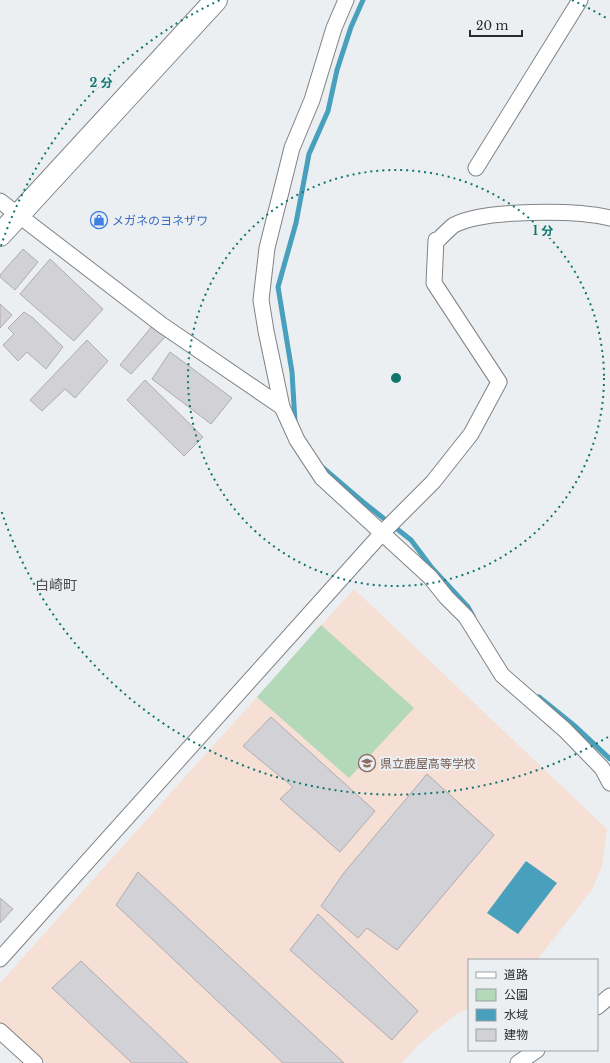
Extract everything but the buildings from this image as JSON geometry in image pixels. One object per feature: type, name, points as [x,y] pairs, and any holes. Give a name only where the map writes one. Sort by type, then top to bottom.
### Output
[{"type":"street","points":[[0,235],[216,0]]},
{"type":"street","points":[[346,0],[334,28],[312,100],[292,148],[267,248],[262,300],[266,331],[282,407],[296,440],[322,478],[383,532],[430,577],[446,597],[466,617],[502,675],[565,730],[602,768],[610,783]]},
{"type":"street","points":[[476,168],[580,0]]},
{"type":"street","points":[[0,201],[162,325],[282,407]]},
{"type":"street","points":[[0,959],[383,532],[433,482],[471,434],[499,382],[434,283],[436,240],[438,240],[454,225],[482,217],[551,211],[594,214],[610,218]]},
{"type":"street","points":[[598,1006],[610,996]]},
{"type":"street","points":[[0,1031],[35,1063]]},
{"type":"street","points":[[518,1063],[536,1051]]},
{"type":"shaded area","name":"県立鹿屋高等学校","points":[[354,589],[607,829],[602,866],[592,890],[538,959],[468,959],[468,1008],[455,1015],[417,1046],[402,1063],[46,1063],[0,1022],[0,983]]},
{"type":"green space","points":[[321,625],[414,708],[349,778],[257,697]]},
{"type":"water","points":[[526,861],[557,883],[518,934],[487,913]]},
{"type":"waterway","points":[[295,422],[292,372],[278,287],[296,223],[309,154],[328,111],[337,70],[351,27],[363,0]]},
{"type":"waterway","points":[[322,467],[411,540],[432,568],[468,607],[473,616]]},
{"type":"waterway","points":[[539,697],[576,727],[610,759]]},
{"type":"place","name":"メガネのヨネザワ","points":[[99,220]]},
{"type":"place","name":"県立鹿屋高等学校","points":[[367,763]]},
{"type":"district","name":"白崎町","points":[[56,585]]}]
